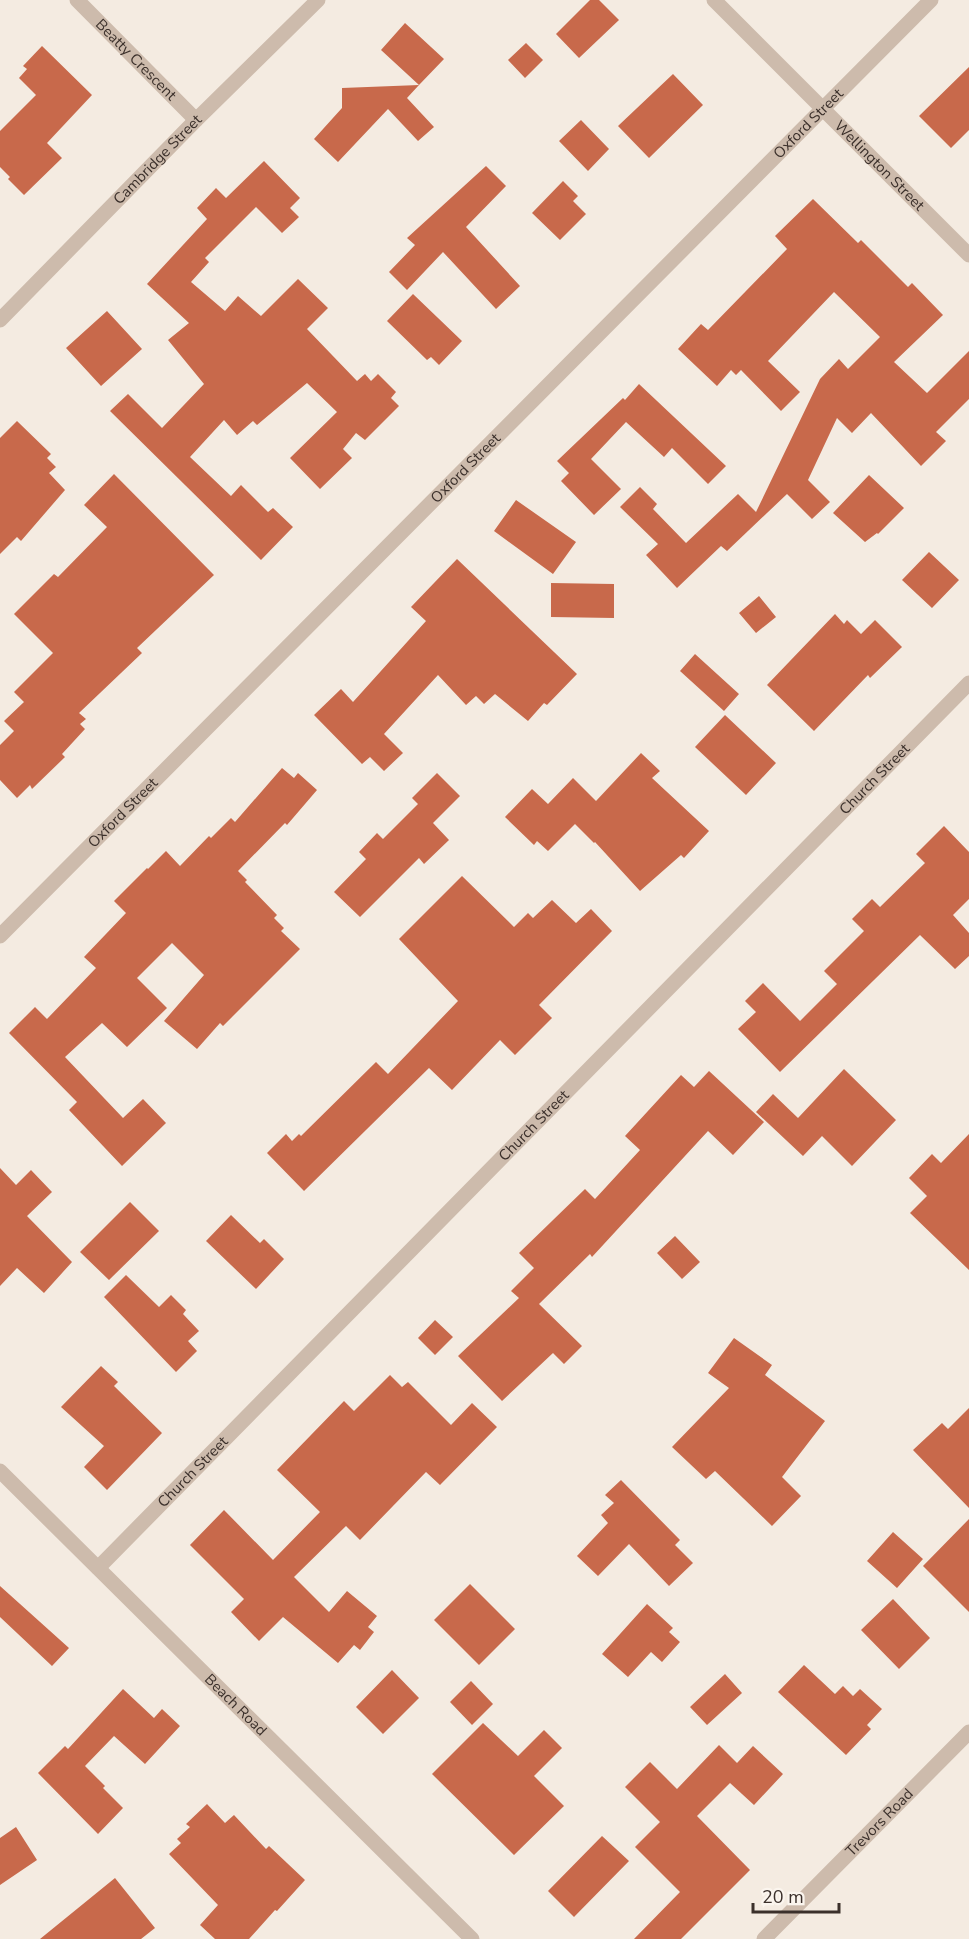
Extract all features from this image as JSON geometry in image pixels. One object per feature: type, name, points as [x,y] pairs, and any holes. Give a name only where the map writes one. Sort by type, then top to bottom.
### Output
[{"type":"street","name":"Beatty Crescent","points":[[77,0],[196,120]]},
{"type":"street","name":"Cambridge Street","points":[[0,320],[196,120],[318,0]]},
{"type":"street","name":"Wellington Street","points":[[714,0],[969,255]]},
{"type":"street","name":"Oxford Street","points":[[0,936],[931,0]]},
{"type":"street","name":"Church Street","points":[[98,1568],[969,683]]},
{"type":"street","name":"Beach Road","points":[[0,1471],[472,1939]]},
{"type":"street","name":"Trevors Road","points":[[764,1939],[969,1732]]},
{"type":"building","points":[[590,0],[599,0],[619,20],[579,58],[556,34]]},
{"type":"building","points":[[405,23],[444,59],[419,85],[381,50]]},
{"type":"building","points":[[526,43],[543,60],[525,78],[508,60]]},
{"type":"building","points":[[42,46],[92,95],[47,143],[62,158],[24,195],[0,167],[0,131],[36,95],[19,78],[27,69],[23,66]]},
{"type":"building","points":[[969,67],[969,130],[951,148],[919,116]]},
{"type":"building","points":[[673,74],[703,105],[649,158],[618,126]]},
{"type":"building","points":[[419,85],[407,98],[434,127],[418,141],[388,109],[338,162],[314,139],[342,108],[342,88]]},
{"type":"building","points":[[581,120],[609,149],[588,171],[559,141]]},
{"type":"building","points":[[264,161],[300,198],[290,208],[299,217],[282,233],[256,207],[205,258],[209,262],[191,282],[225,311],[238,296],[261,316],[298,279],[328,308],[307,329],[357,381],[365,374],[371,381],[378,374],[396,392],[391,398],[399,406],[365,440],[356,433],[343,449],[352,458],[320,489],[290,458],[337,412],[307,383],[257,425],[253,421],[237,435],[224,420],[190,457],[231,496],[241,485],[268,512],[273,508],[293,527],[261,560],[110,411],[128,394],[162,428],[204,384],[168,340],[189,323],[147,284],[207,219],[197,208],[216,188],[226,198]]},
{"type":"building","points":[[486,166],[506,186],[466,227],[520,286],[496,309],[443,252],[407,290],[389,272],[415,245],[407,238]]},
{"type":"building","points":[[563,181],[578,196],[573,201],[586,214],[560,240],[532,213]]},
{"type":"building","points":[[813,199],[858,243],[861,240],[908,287],[912,283],[943,315],[894,362],[927,393],[969,351],[969,399],[936,432],[946,441],[921,466],[871,413],[852,433],[837,418],[808,480],[830,502],[812,519],[787,494],[727,551],[721,546],[677,588],[646,555],[658,544],[620,507],[640,487],[657,504],[653,509],[686,543],[738,494],[756,512],[820,379],[839,359],[848,369],[880,337],[834,292],[768,361],[800,392],[781,411],[741,370],[736,375],[731,370],[717,386],[678,349],[701,324],[708,330],[787,249],[775,236]]},
{"type":"building","points":[[413,294],[462,341],[439,365],[431,357],[427,360],[387,321]]},
{"type":"building","points":[[107,311],[142,349],[101,386],[66,348]]},
{"type":"building","points":[[639,384],[726,466],[708,484],[672,448],[664,457],[626,422],[591,459],[621,489],[594,515],[561,481],[569,473],[557,461],[623,398],[625,400]]},
{"type":"building","points":[[17,421],[51,454],[47,458],[56,467],[49,473],[65,490],[21,541],[17,537],[0,554],[0,438]]},
{"type":"building","points":[[114,474],[214,575],[137,648],[142,653],[79,713],[86,719],[80,724],[85,729],[62,754],[65,757],[32,789],[30,785],[17,798],[0,780],[0,745],[14,731],[4,721],[24,702],[14,692],[53,653],[14,614],[54,574],[58,577],[107,527],[84,505]]},
{"type":"building","points":[[869,475],[904,508],[878,534],[865,542],[833,513]]},
{"type":"building","points":[[516,500],[576,542],[553,574],[494,531]]},
{"type":"building","points":[[929,552],[959,580],[932,608],[902,580]]},
{"type":"building","points":[[457,559],[577,674],[547,705],[544,703],[528,721],[495,694],[484,704],[476,696],[466,705],[438,675],[384,734],[403,753],[384,771],[370,757],[362,764],[314,715],[341,689],[353,702],[426,621],[411,607]]},
{"type":"building","points":[[551,583],[614,584],[614,618],[551,617]]},
{"type":"building","points":[[759,596],[776,617],[756,633],[739,613]]},
{"type":"building","points":[[835,614],[844,624],[847,620],[861,634],[875,620],[902,647],[870,678],[868,675],[814,731],[767,685]]},
{"type":"building","points":[[695,654],[739,694],[724,711],[680,671]]},
{"type":"building","points":[[725,715],[776,763],[746,795],[695,747]]},
{"type":"building","points":[[641,753],[660,771],[652,778],[709,831],[684,858],[681,855],[640,891],[595,842],[575,824],[548,851],[537,841],[534,845],[505,817],[532,789],[548,804],[573,778],[596,801]]},
{"type":"building","points":[[282,768],[294,778],[298,773],[317,790],[287,825],[285,823],[238,871],[247,880],[245,882],[277,915],[274,918],[284,928],[281,931],[300,949],[223,1026],[220,1023],[197,1049],[164,1021],[204,975],[172,943],[137,978],[167,1008],[127,1047],[102,1023],[65,1057],[123,1118],[143,1099],[166,1123],[122,1166],[69,1110],[77,1102],[9,1033],[35,1007],[47,1019],[96,968],[84,957],[126,913],[114,901],[147,868],[166,851],[180,866],[209,836],[211,838],[231,818],[235,822]]},
{"type":"building","points":[[437,773],[460,796],[433,823],[449,840],[424,864],[419,858],[360,917],[334,892],[366,859],[359,852],[377,833],[383,839],[418,804],[412,798]]},
{"type":"building","points":[[944,826],[969,852],[969,899],[953,915],[969,933],[969,956],[955,969],[920,935],[780,1072],[738,1029],[756,1012],[745,1001],[763,983],[800,1021],[837,984],[824,971],[864,931],[852,919],[872,899],[880,907],[925,863],[916,854]]},
{"type":"building","points":[[462,876],[514,927],[528,913],[533,918],[552,900],[576,923],[591,909],[612,931],[539,1005],[552,1018],[515,1055],[500,1040],[452,1090],[429,1068],[304,1191],[267,1153],[286,1134],[292,1141],[299,1134],[301,1136],[376,1062],[388,1074],[458,1001],[399,939]]},
{"type":"building","points":[[844,1069],[896,1120],[852,1166],[822,1136],[803,1156],[756,1112],[773,1094],[798,1118]]},
{"type":"building","points":[[709,1071],[764,1122],[733,1155],[708,1131],[592,1257],[590,1254],[539,1304],[582,1346],[564,1364],[553,1353],[502,1401],[458,1356],[519,1298],[511,1291],[534,1268],[519,1253],[585,1189],[595,1199],[640,1150],[625,1136],[681,1075],[694,1087]]},
{"type":"building","points":[[969,1134],[969,1270],[910,1213],[927,1196],[909,1178],[932,1154],[941,1163]]},
{"type":"building","points":[[0,1168],[16,1185],[31,1170],[52,1192],[27,1216],[72,1262],[44,1293],[17,1268],[0,1286]]},
{"type":"building","points":[[130,1202],[159,1231],[109,1280],[80,1252]]},
{"type":"building","points":[[231,1215],[260,1243],[264,1239],[284,1259],[256,1289],[206,1241]]},
{"type":"building","points":[[675,1236],[700,1262],[682,1279],[657,1253]]},
{"type":"building","points":[[126,1275],[159,1307],[171,1295],[186,1310],[183,1314],[199,1331],[188,1341],[197,1351],[176,1372],[104,1297]]},
{"type":"building","points":[[435,1320],[453,1337],[435,1355],[418,1338]]},
{"type":"building","points":[[734,1338],[772,1365],[765,1375],[825,1421],[782,1477],[801,1496],[772,1526],[715,1471],[706,1479],[672,1447],[729,1388],[708,1373]]},
{"type":"building","points":[[101,1366],[118,1382],[114,1386],[162,1433],[107,1490],[84,1467],[104,1446],[61,1407]]},
{"type":"building","points":[[390,1375],[402,1387],[408,1382],[451,1425],[472,1403],[497,1427],[440,1485],[426,1472],[360,1540],[346,1526],[294,1577],[329,1612],[347,1591],[377,1616],[368,1627],[374,1632],[360,1650],[354,1645],[338,1663],[283,1617],[259,1641],[231,1612],[244,1599],[190,1545],[224,1510],[273,1560],[320,1512],[277,1470],[344,1401],[354,1411]]},
{"type":"building","points":[[969,1408],[969,1508],[913,1450],[942,1423],[948,1429]]},
{"type":"building","points":[[621,1480],[680,1540],[675,1545],[693,1563],[669,1586],[629,1544],[598,1576],[577,1556],[608,1523],[601,1515],[614,1503],[605,1495]]},
{"type":"building","points":[[969,1519],[969,1612],[923,1566]]},
{"type":"building","points":[[893,1532],[923,1559],[897,1588],[867,1561]]},
{"type":"building","points":[[470,1584],[515,1629],[479,1665],[434,1620]]},
{"type":"building","points":[[0,1586],[69,1648],[52,1666],[0,1617]]},
{"type":"building","points":[[893,1599],[930,1638],[899,1669],[861,1630]]},
{"type":"building","points":[[647,1604],[673,1628],[669,1632],[680,1642],[662,1662],[651,1652],[628,1677],[602,1654]]},
{"type":"building","points":[[804,1665],[835,1694],[843,1686],[853,1696],[860,1689],[882,1709],[867,1725],[871,1729],[846,1755],[778,1692]]},
{"type":"building","points":[[392,1670],[419,1698],[383,1734],[356,1707]]},
{"type":"building","points":[[725,1674],[742,1693],[707,1725],[690,1707]]},
{"type":"building","points":[[471,1681],[493,1704],[472,1725],[450,1702]]},
{"type":"building","points":[[123,1689],[154,1718],[162,1709],[180,1726],[145,1764],[114,1736],[85,1766],[123,1808],[98,1834],[38,1773],[65,1746],[68,1749]]},
{"type":"building","points":[[483,1723],[518,1756],[544,1730],[562,1748],[534,1776],[564,1806],[514,1855],[432,1774]]},
{"type":"building","points":[[719,1745],[737,1763],[753,1746],[783,1774],[754,1805],[730,1783],[697,1816],[750,1870],[681,1939],[634,1939],[680,1892],[635,1847],[660,1822],[625,1787],[650,1762],[677,1789]]},
{"type":"building","points":[[207,1804],[225,1823],[234,1815],[266,1849],[269,1846],[305,1880],[249,1939],[215,1939],[200,1925],[218,1905],[169,1854],[181,1843],[177,1839],[190,1827],[186,1824]]},
{"type":"building","points":[[16,1827],[37,1860],[0,1885],[0,1838]]},
{"type":"building","points":[[602,1836],[629,1861],[574,1917],[548,1891]]},
{"type":"building","points":[[115,1878],[155,1928],[141,1939],[40,1939]]}]
